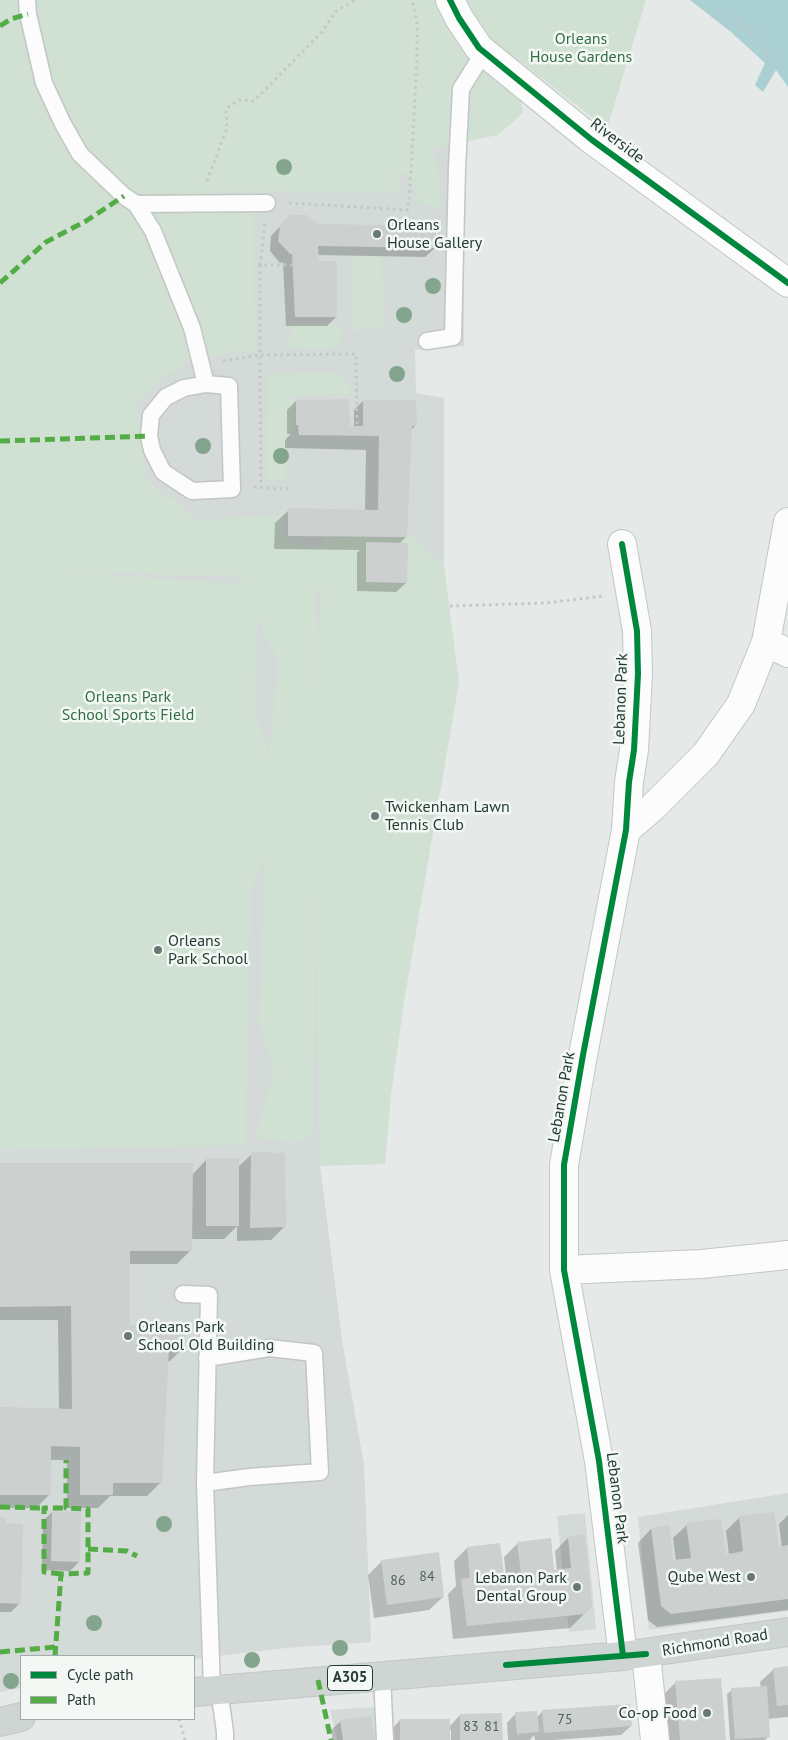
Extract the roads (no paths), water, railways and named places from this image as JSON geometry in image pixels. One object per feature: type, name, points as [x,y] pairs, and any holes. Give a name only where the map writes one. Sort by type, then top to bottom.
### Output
[{"type":"main road","name":"Richmond Road","points":[[208,1690],[635,1655],[788,1632]]},
{"type":"main road","points":[[0,1722],[20,1717]]},
{"type":"street","name":"Riverside","points":[[450,0],[458,18],[479,48],[592,140],[788,283]]},
{"type":"street","points":[[626,830],[653,807],[706,754],[741,704],[777,647],[788,522]]},
{"type":"street","name":"Lebanon Park","points":[[622,544],[637,631],[638,674],[634,750],[629,782],[626,830],[564,1164],[564,1270],[635,1655],[655,1740]]},
{"type":"street","points":[[564,1270],[702,1264],[788,1255]]},
{"type":"lane","points":[[27,0],[28,14],[44,83],[62,124],[80,154],[124,196],[136,204],[153,232],[192,328],[206,384]]},
{"type":"lane","points":[[427,341],[453,336],[461,89],[484,52]]},
{"type":"lane","points":[[136,204],[267,203]]},
{"type":"lane","points":[[206,384],[229,386],[232,489],[192,491],[163,472],[152,450],[149,436],[151,415],[166,397],[184,388],[206,384]]},
{"type":"lane","points":[[183,1294],[209,1295],[205,1483],[208,1690],[225,1732],[224,1740]]},
{"type":"lane","points":[[205,1483],[249,1477],[320,1472],[314,1352],[269,1348],[207,1358]]},
{"type":"lane","points":[[382,1675],[385,1740]]},
{"type":"water","points":[[690,0],[788,0],[788,87],[776,70],[763,92],[755,85],[765,63],[731,32]]},
{"type":"place","name":"Orleans House Gallery","points":[[377,234]]},
{"type":"place","name":"Twickenham Lawn Tennis Club","points":[[375,816]]},
{"type":"place","name":"Orleans Park School","points":[[158,950]]},
{"type":"place","name":"Orleans Park School Old Building","points":[[128,1336]]},
{"type":"place","name":"Qube West","points":[[751,1577]]},
{"type":"place","name":"Lebanon Park Dental Group","points":[[577,1587]]},
{"type":"place","name":"Co-op Food","points":[[707,1713]]},
{"type":"park label","name":"Orleans House Gardens","points":[[581,48]]},
{"type":"park label","name":"Orleans Park School Sports Field","points":[[128,706]]}]
